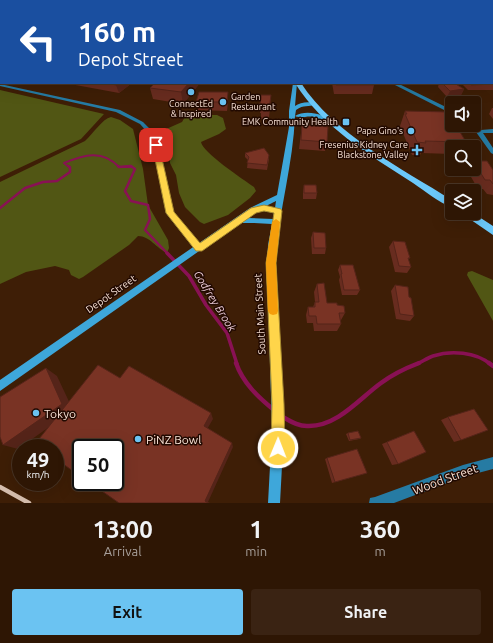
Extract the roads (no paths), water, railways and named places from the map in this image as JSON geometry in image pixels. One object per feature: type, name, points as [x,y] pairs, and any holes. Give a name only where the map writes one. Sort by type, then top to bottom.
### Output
[{"type":"main road","name":"South Main Street","points":[[274,503],[278,404],[271,263],[276,222],[292,126],[292,111],[296,84]]},
{"type":"main road","points":[[297,84],[312,104],[331,122],[371,152],[445,200]]},
{"type":"main road","points":[[292,111],[299,105],[312,104]]},
{"type":"main road","name":"South Main Street","points":[[292,126],[298,116],[312,104]]},
{"type":"main road","points":[[298,116],[305,114],[312,115],[331,122]]},
{"type":"main road","name":"Depot Street","points":[[0,386],[254,210],[281,196]]},
{"type":"main road","points":[[254,210],[264,208],[278,211]]},
{"type":"main road","name":"Depot Street","points":[[236,223],[251,220],[276,222]]},
{"type":"main road","points":[[476,220],[493,231]]},
{"type":"street","points":[[395,84],[445,109]]},
{"type":"street","points":[[0,85],[118,111],[133,117],[146,126],[156,145],[170,213],[199,249]]},
{"type":"street","points":[[480,132],[493,152]]},
{"type":"street","points":[[481,132],[493,132]]},
{"type":"street","name":"Wood Street","points":[[375,503],[410,492],[468,470],[493,463]]},
{"type":"waterway","name":"Godfrey Brook","points":[[69,167],[64,163],[93,155],[113,161],[119,167],[131,166],[135,169],[125,191],[131,201],[148,205],[150,219],[145,230],[168,254]]},
{"type":"waterway","name":"Godfrey Brook","points":[[0,208],[25,188],[43,182],[57,181],[70,172],[70,167],[68,166]]},
{"type":"waterway","name":"Godfrey Brook","points":[[124,167],[132,167]]},
{"type":"waterway","name":"Godfrey Brook","points":[[167,253],[189,276],[206,305],[227,333],[237,364]]},
{"type":"waterway","name":"Godfrey Brook","points":[[419,363],[440,354],[463,353],[478,357],[490,364]]},
{"type":"waterway","name":"Godfrey Brook","points":[[236,363],[247,383],[262,400],[274,410]]},
{"type":"waterway","name":"Godfrey Brook","points":[[281,416],[302,426],[320,425],[348,410],[386,380],[419,363]]},
{"type":"waterway","name":"Godfrey Brook","points":[[489,363],[493,366]]},
{"type":"railway","points":[[0,487],[29,503]]},
{"type":"place","name":"ConnectEd & Inspired","points":[[191,92]]},
{"type":"place","name":"Garden Restaurant","points":[[223,102]]},
{"type":"place","name":"EMK Community Health","points":[[346,122]]},
{"type":"place","name":"Papa Gino's","points":[[411,131]]},
{"type":"place","name":"Fresenius Kidney Care Blackstone Valley","points":[[417,150]]},
{"type":"place","name":"Tokyo","points":[[36,413]]},
{"type":"place","name":"PiNZ Bowl","points":[[138,439]]}]
